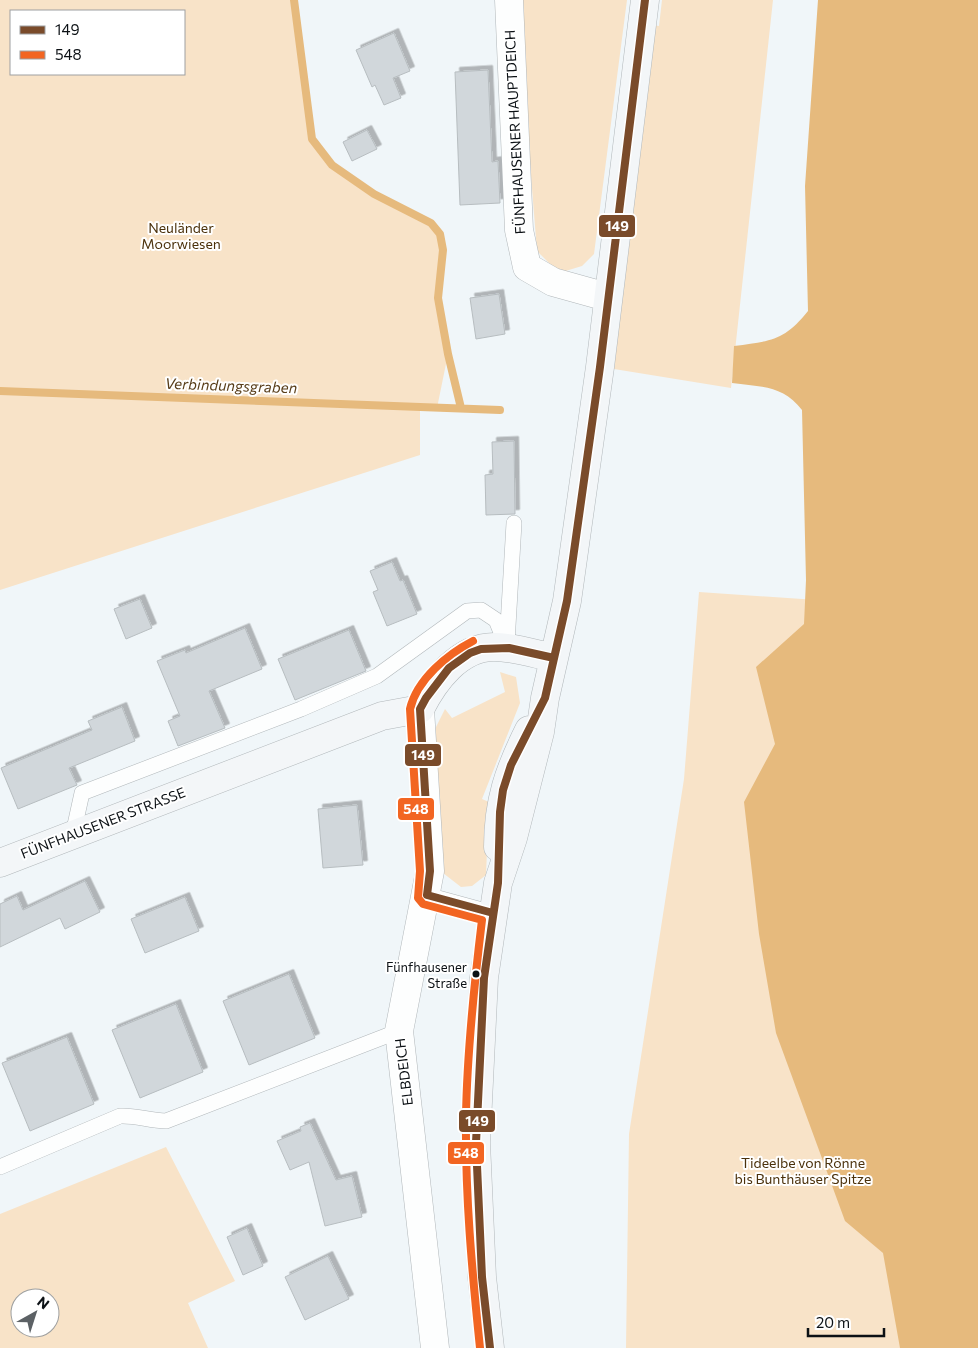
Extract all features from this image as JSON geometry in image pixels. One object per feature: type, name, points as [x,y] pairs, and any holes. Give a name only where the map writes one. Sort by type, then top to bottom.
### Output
[{"type":"street","name":"FÜNFHAUSENER HAUPTDEICH","points":[[509,0],[518,230],[527,267],[553,282],[607,297]]},
{"type":"street","points":[[490,1348],[482,1277],[476,1143],[483,987],[498,883],[498,833],[503,790],[511,765],[545,698],[567,601],[645,0]]},
{"type":"street","points":[[420,709],[436,683],[461,658],[478,650],[491,646],[507,647],[554,658]]},
{"type":"street","name":"FÜNFHAUSENER STRASSE","points":[[0,863],[382,716],[420,709]]},
{"type":"street","name":"ELBDEICH","points":[[420,709],[430,870],[427,895],[399,1032],[436,1348]]},
{"type":"lane","points":[[507,647],[514,522]]},
{"type":"lane","points":[[73,834],[82,793],[301,709],[377,676],[467,611],[481,610],[496,620],[507,647]]},
{"type":"lane","points":[[427,895],[493,914]]},
{"type":"lane","points":[[0,1167],[120,1116],[134,1116],[154,1121],[166,1120],[399,1032]]},
{"type":"green space","name":"Neuländer Moorwiesen","points":[[0,0],[294,0],[312,140],[326,159],[345,174],[374,194],[431,223],[440,234],[443,250],[438,298],[448,354],[437,408],[420,407],[420,455],[0,590]]},
{"type":"green space","points":[[517,0],[627,0],[594,254],[582,266],[559,273],[537,251]]},
{"type":"green space","points":[[662,0],[773,0],[731,388],[614,369],[652,25],[659,26]]},
{"type":"green space","name":"Tideelbe von Rönne bis Bunthäuser Spitze","points":[[699,592],[978,611],[978,1348],[626,1348],[629,1134],[684,779]]},
{"type":"green space","points":[[500,672],[516,677],[520,703],[482,799],[489,802],[486,875],[472,886],[461,887],[443,873],[432,735],[445,709],[452,718],[505,692]]},
{"type":"green space","points":[[166,1147],[235,1281],[188,1303],[208,1348],[0,1348],[0,1214]]},
{"type":"shaded area","points":[[818,0],[978,0],[978,1348],[900,1348],[883,1253],[845,1221],[776,1033],[759,934],[744,802],[775,744],[756,667],[804,624],[806,580],[802,410],[795,402],[779,392],[762,387],[732,383],[734,346],[758,343],[776,338],[792,328],[808,311],[805,186]]},
{"type":"building","points":[[394,33],[410,71],[393,78],[401,98],[384,105],[375,85],[372,87],[356,50]]},
{"type":"building","points":[[488,70],[492,162],[498,161],[500,203],[460,205],[455,72]]},
{"type":"building","points":[[367,130],[377,149],[352,161],[343,142]]},
{"type":"building","points":[[499,294],[505,334],[476,339],[470,298]]},
{"type":"building","points":[[514,441],[515,514],[486,515],[485,475],[493,474],[492,442]]},
{"type":"building","points":[[392,562],[400,581],[403,580],[417,614],[387,626],[373,592],[378,590],[370,571]]},
{"type":"building","points":[[140,599],[152,628],[126,639],[114,609]]},
{"type":"building","points":[[245,628],[262,669],[209,691],[225,728],[178,746],[168,721],[180,716],[157,661],[185,650],[186,653]]},
{"type":"building","points":[[349,630],[366,671],[295,700],[278,659]]},
{"type":"building","points":[[122,707],[135,741],[69,768],[77,785],[18,809],[1,768],[92,730],[88,721]]},
{"type":"building","points":[[357,805],[363,865],[323,868],[318,809]]},
{"type":"building","points":[[85,881],[100,912],[65,929],[60,918],[0,947],[0,904],[17,896],[23,910]]},
{"type":"building","points":[[185,897],[199,931],[145,953],[131,919]]},
{"type":"building","points":[[289,974],[315,1038],[249,1065],[223,1001]]},
{"type":"building","points":[[176,1004],[203,1072],[140,1098],[112,1030]]},
{"type":"building","points":[[67,1037],[94,1104],[30,1131],[2,1063]]},
{"type":"building","points":[[310,1123],[336,1180],[352,1176],[362,1217],[325,1226],[309,1162],[290,1170],[277,1141],[301,1131],[300,1127]]},
{"type":"building","points":[[247,1228],[263,1266],[243,1275],[227,1237]]},
{"type":"building","points":[[328,1256],[349,1299],[305,1320],[285,1277]]},
{"type":"waterway","points":[[294,0],[312,139],[332,165],[374,194],[431,223],[440,234],[443,250],[438,298],[448,354],[461,408]]},
{"type":"waterway","name":"Verbindungsgraben","points":[[0,391],[500,410]]},
{"type":"transit line","name":"149","points":[[490,1348],[482,1277],[476,1143],[484,978],[498,883],[500,812],[503,790],[511,765],[545,698],[567,601],[600,367],[645,0]]},
{"type":"transit line","name":"548","points":[[473,641],[444,660],[426,678],[419,688],[410,709],[420,871],[418,898],[423,904],[482,920],[471,1018],[466,1117],[470,1232],[480,1348]]},
{"type":"transit line","name":"149","points":[[493,913],[427,895],[430,871],[420,709],[449,668],[470,653],[481,649],[509,648],[554,658]]},
{"type":"place","name":"Fünfhausener Straße","points":[[476,974]]}]
